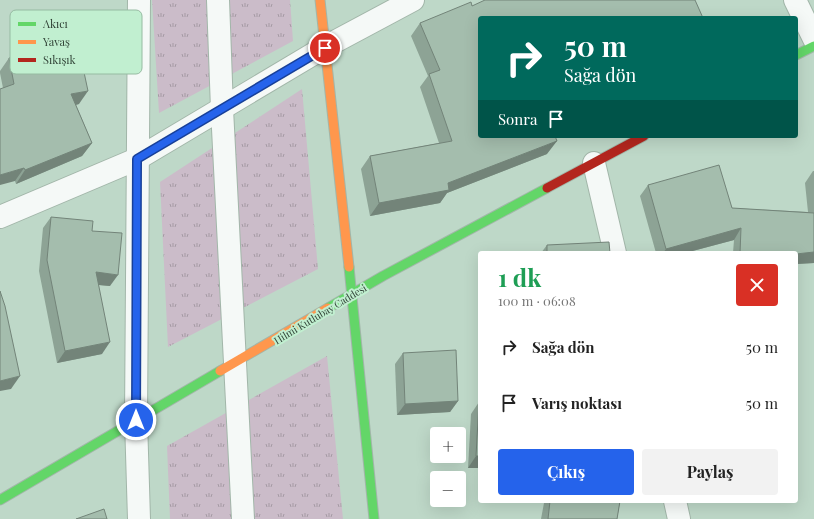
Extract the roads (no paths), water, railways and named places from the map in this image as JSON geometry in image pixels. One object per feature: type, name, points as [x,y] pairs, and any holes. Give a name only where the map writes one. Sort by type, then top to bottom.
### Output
[{"type":"street","points":[[139,0],[139,10]]},
{"type":"street","points":[[218,0],[222,109],[243,519]]},
{"type":"street","points":[[320,0],[352,294],[374,519]]},
{"type":"street","points":[[0,216],[137,159],[325,48],[413,0]]},
{"type":"street","points":[[794,0],[814,39]]},
{"type":"street","points":[[798,54],[814,46]]},
{"type":"street","points":[[138,74],[136,420],[139,519]]},
{"type":"street","name":"Hilmi Kutlubay Caddesi","points":[[0,500],[383,276],[640,138]]},
{"type":"street","points":[[594,163],[615,251]]},
{"type":"street","points":[[676,503],[680,519]]}]
